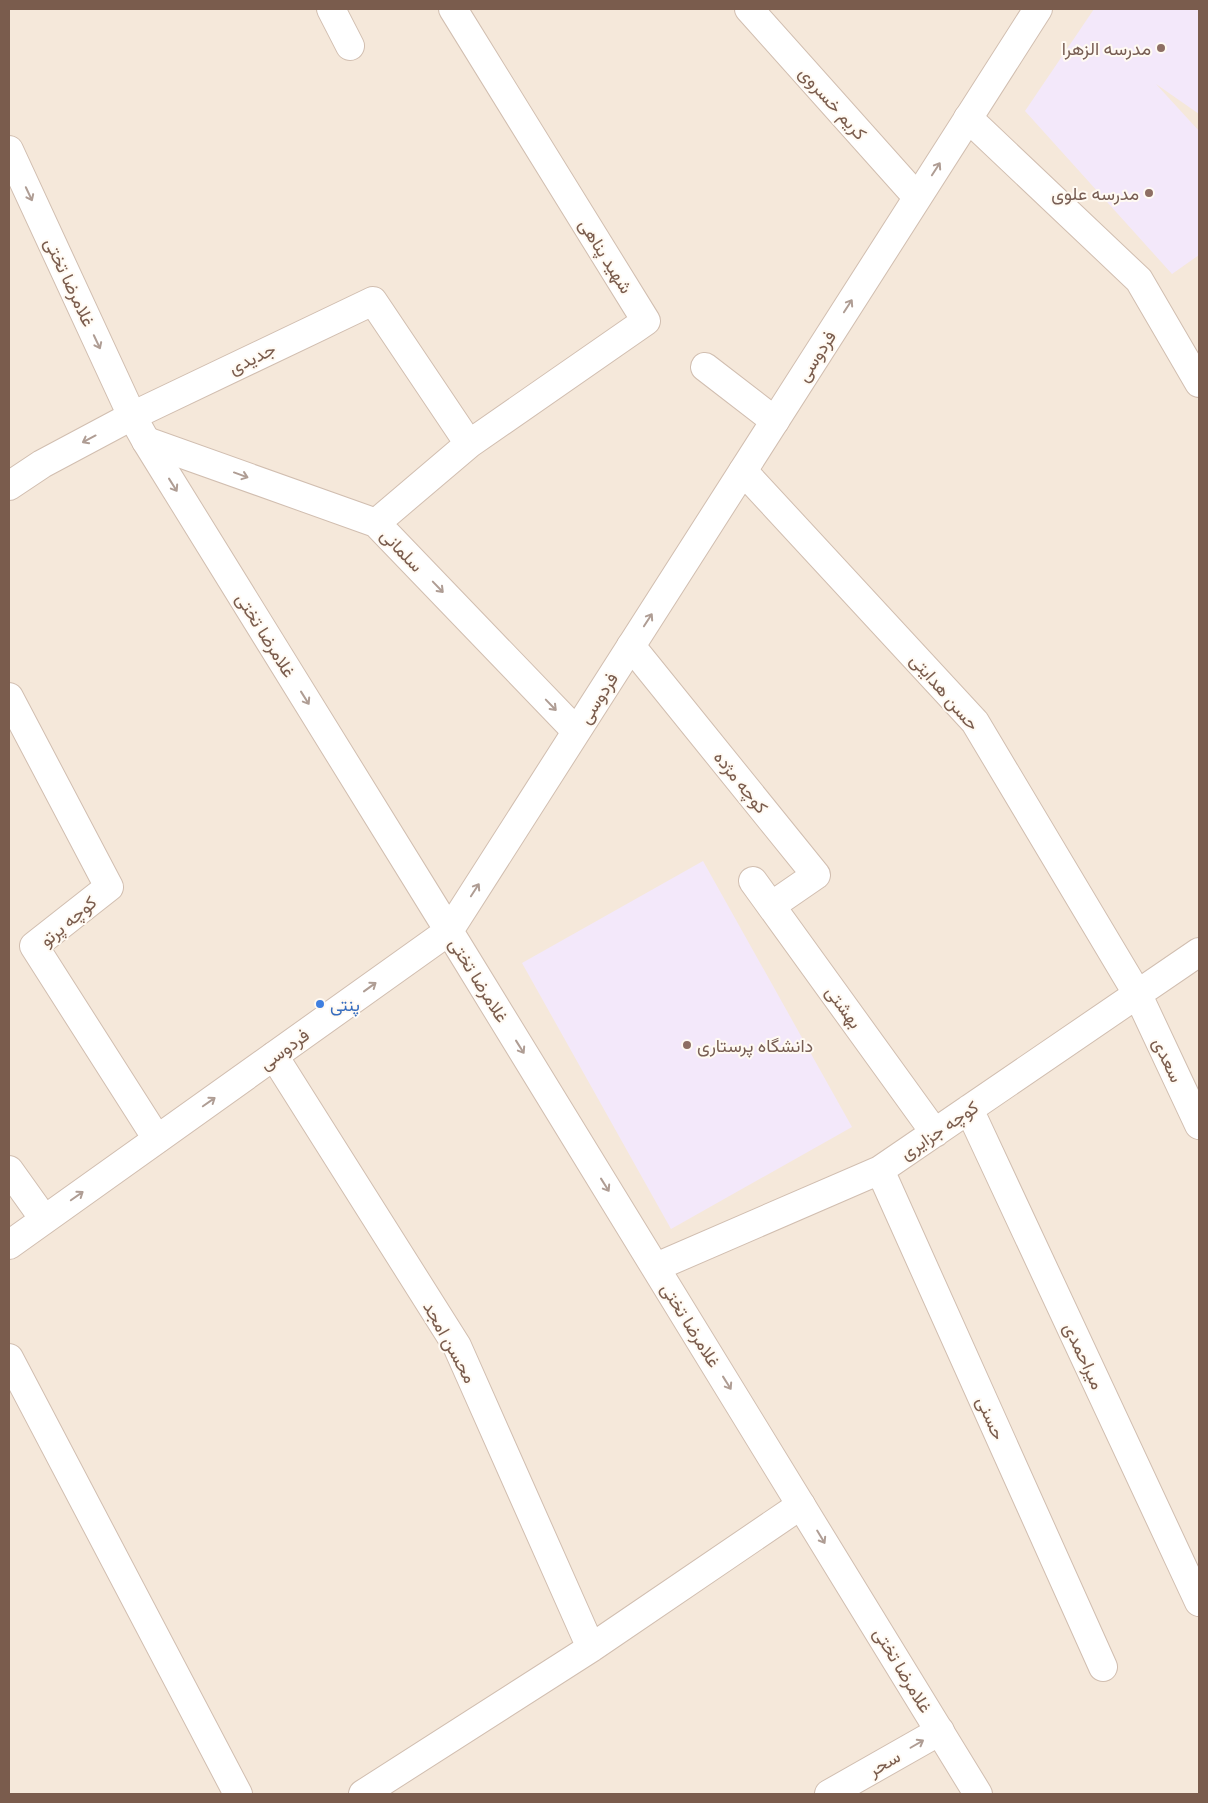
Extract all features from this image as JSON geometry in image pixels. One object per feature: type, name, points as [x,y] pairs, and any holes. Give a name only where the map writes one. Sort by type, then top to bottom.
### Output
[{"type":"street","points":[[331,9],[350,46]]},
{"type":"street","name":"کریم خسروی","points":[[749,9],[918,197]]},
{"type":"street","name":"فردوسی","points":[[9,1245],[449,931],[1038,9]]},
{"type":"street","name":"شهید پناهی","points":[[460,11],[646,321],[469,444]]},
{"type":"street","points":[[968,118],[1138,280],[1199,383]]},
{"type":"street","name":"غلامرضا تختی","points":[[9,150],[132,416],[146,441],[656,1267],[978,1794]]},
{"type":"street","name":"جدیدی","points":[[9,486],[42,464],[132,416],[373,300],[469,444]]},
{"type":"street","points":[[705,367],[775,421]]},
{"type":"street","name":"سلمانی","points":[[146,441],[376,523],[576,731]]},
{"type":"street","points":[[376,523],[469,444]]},
{"type":"street","name":"حسن هدایتی","points":[[743,471],[975,722],[1138,994]]},
{"type":"street","name":"کوچه مژده","points":[[631,646],[816,875],[771,906]]},
{"type":"street","name":"کوچه پرتو","points":[[9,697],[109,887],[34,946],[157,1139]]},
{"type":"street","name":"بهشتی","points":[[753,881],[935,1133]]},
{"type":"street","name":"کوچه جزایری","points":[[656,1267],[880,1170],[1199,952]]},
{"type":"street","name":"سعدی","points":[[1138,994],[1199,1125]]},
{"type":"street","name":"محسن امجد","points":[[274,1056],[457,1346],[591,1648]]},
{"type":"street","name":"میراحمدی","points":[[969,1109],[1199,1602]]},
{"type":"street","points":[[9,1170],[44,1220]]},
{"type":"street","name":"حسنی","points":[[880,1170],[1103,1666]]},
{"type":"street","points":[[9,1358],[238,1794]]},
{"type":"street","points":[[363,1794],[591,1648],[801,1505]]},
{"type":"street","name":"سحر","points":[[829,1794],[940,1731]]},
{"type":"shaded area","points":[[9,9],[1199,9],[1199,1794],[9,1794]]},
{"type":"shaded area","name":"مدرسه علوی","points":[[1094,9],[1199,9],[1199,114],[1156,84],[1199,131],[1199,255],[1172,274],[1025,111]]},
{"type":"shaded area","name":"دانشگاه پرستاری","points":[[703,861],[852,1127],[671,1229],[522,963]]},
{"type":"place","name":"مدرسه الزهرا","points":[[1161,48]]},
{"type":"place","name":"مدرسه علوی","points":[[1149,193]]},
{"type":"place","name":"پنتی","points":[[320,1004]]},
{"type":"place","name":"دانشگاه پرستاری","points":[[687,1045]]}]
